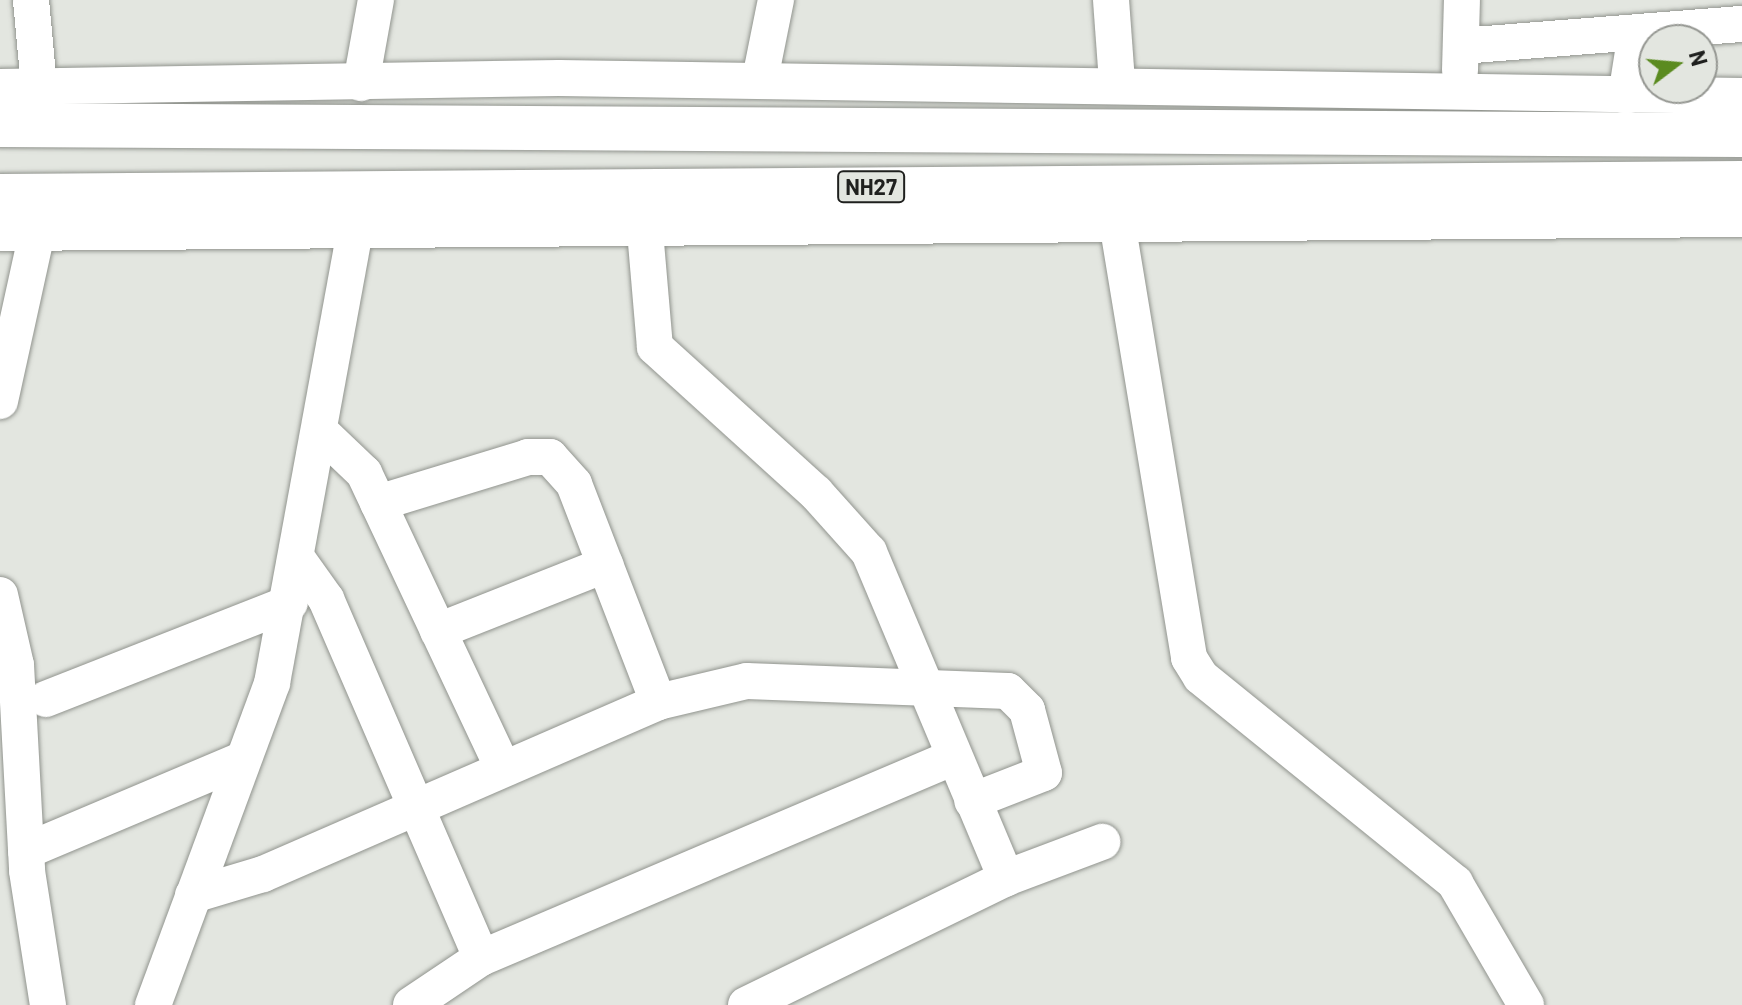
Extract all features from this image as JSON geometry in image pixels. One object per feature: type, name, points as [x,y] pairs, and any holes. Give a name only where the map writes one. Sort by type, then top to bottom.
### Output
[{"type":"highway","points":[[0,125],[1742,135]]},
{"type":"highway","name":"NH27","points":[[0,196],[1742,183]]},
{"type":"street","points":[[31,0],[39,87]]},
{"type":"street","points":[[361,83],[376,0]]},
{"type":"street","points":[[760,79],[776,0]]},
{"type":"street","points":[[1111,0],[1117,81]]},
{"type":"street","points":[[1460,93],[1462,0]]},
{"type":"street","points":[[1461,46],[1636,33],[1727,17]]},
{"type":"street","points":[[1626,96],[1636,33]]},
{"type":"street","points":[[0,87],[760,79],[1117,81],[1460,93],[1742,96]]},
{"type":"street","points":[[0,233],[645,231],[1117,222],[1742,219]]},
{"type":"street","points":[[1117,222],[1189,658],[1201,677],[1455,883],[1526,1005]]},
{"type":"street","points":[[645,231],[655,347],[850,527],[884,577],[923,685],[1006,878]]},
{"type":"street","points":[[153,1005],[272,683],[299,561],[355,232]]},
{"type":"street","points":[[0,401],[37,233]]},
{"type":"street","points":[[322,433],[351,455],[378,503],[502,766]]},
{"type":"street","points":[[378,503],[528,457],[550,457],[574,484],[658,702]]},
{"type":"street","points":[[299,561],[326,599],[481,958]]},
{"type":"street","points":[[438,631],[605,565]]},
{"type":"street","points":[[0,595],[16,665],[26,851],[48,1005]]},
{"type":"street","points":[[46,699],[290,603]]},
{"type":"street","points":[[193,895],[263,874],[502,766],[658,702],[747,681],[923,685],[1008,691],[1027,710],[1044,773],[972,801]]},
{"type":"street","points":[[411,1005],[481,958],[954,757]]},
{"type":"street","points":[[26,851],[241,760]]},
{"type":"street","points":[[746,1005],[1006,878],[1102,842]]}]
